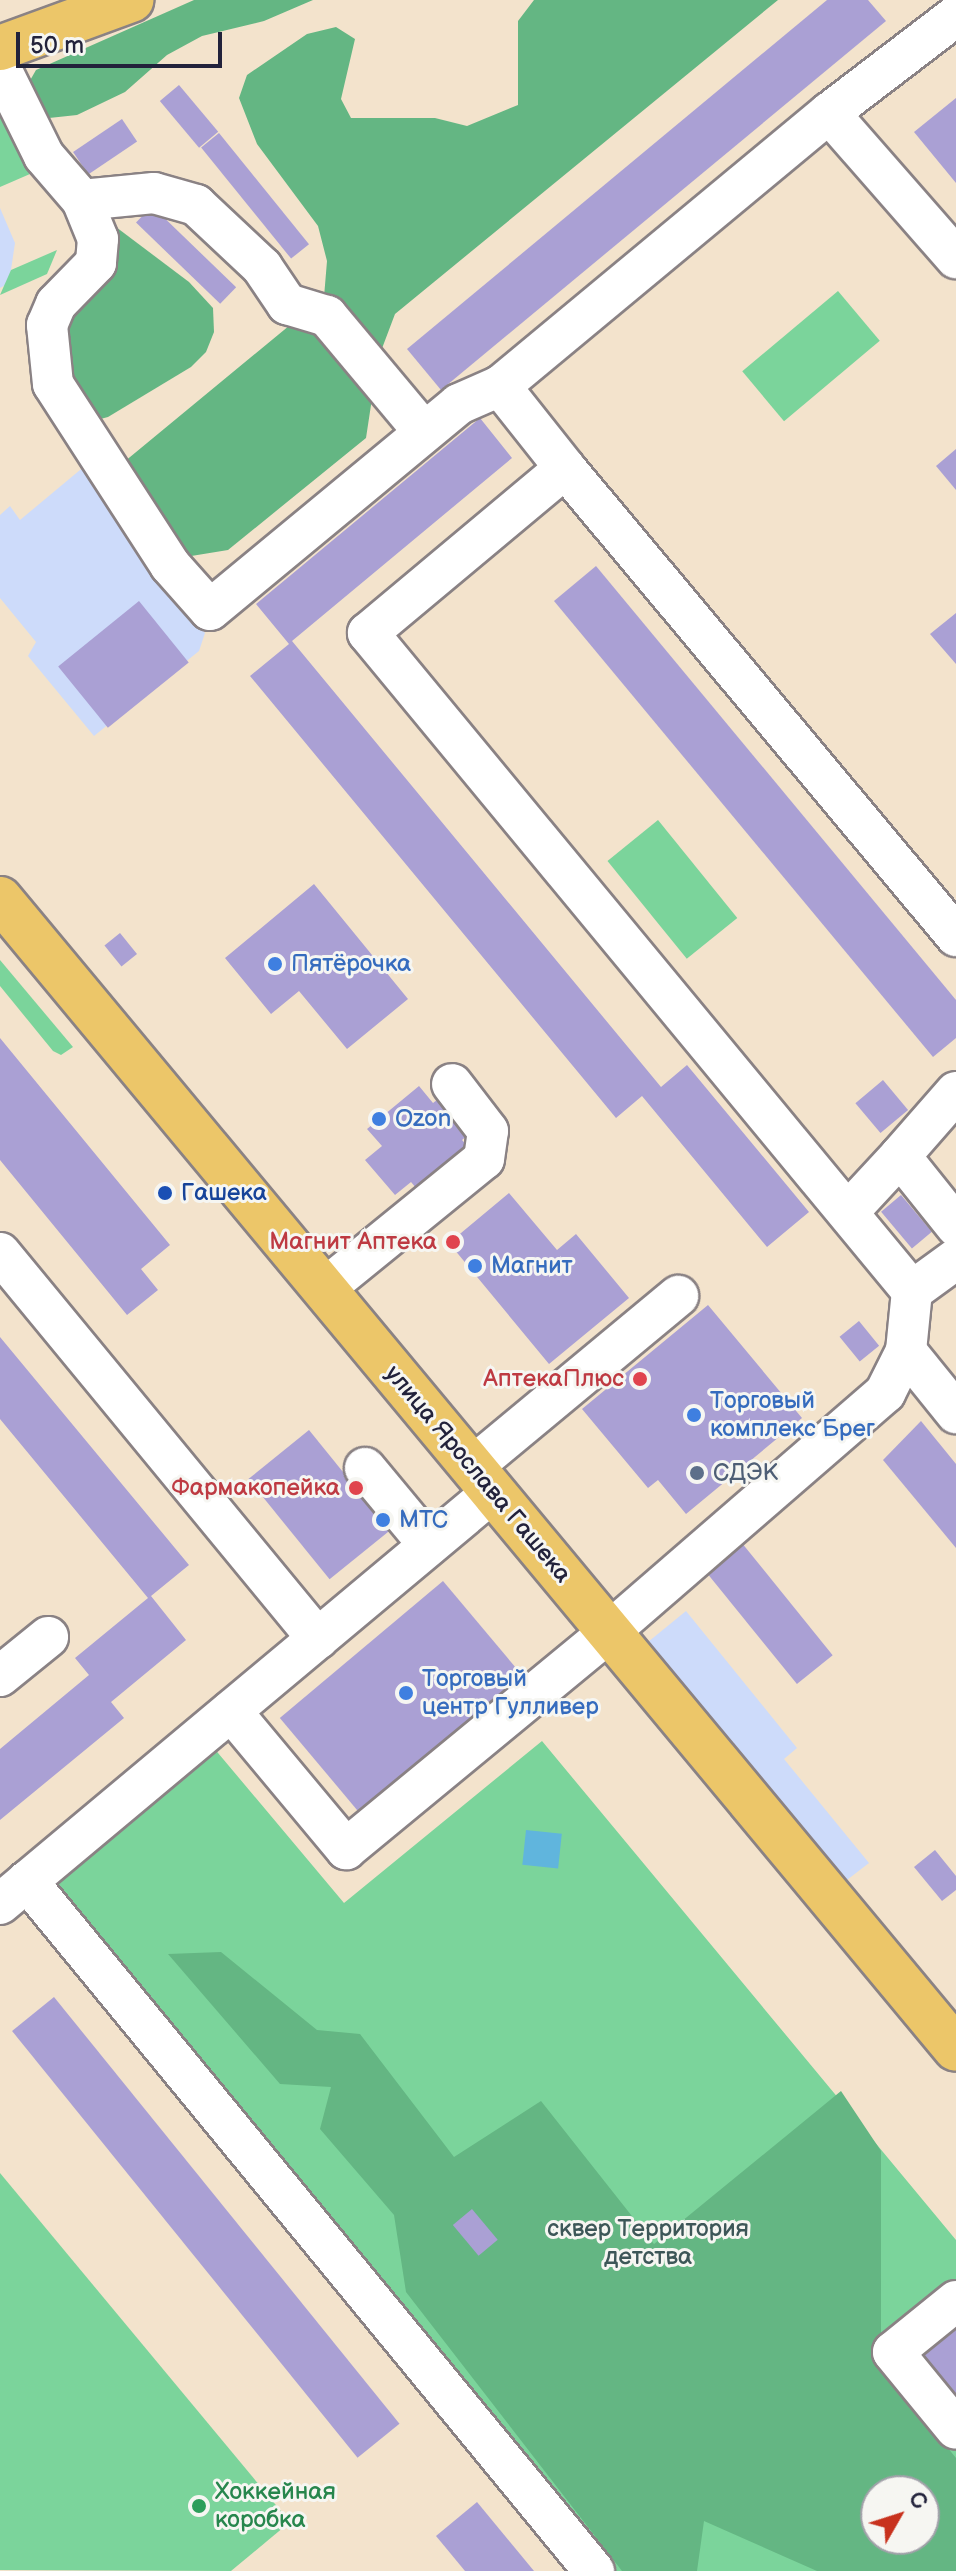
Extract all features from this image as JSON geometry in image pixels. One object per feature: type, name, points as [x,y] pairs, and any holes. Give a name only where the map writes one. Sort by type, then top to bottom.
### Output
[{"type":"main road","points":[[0,48],[131,0]]},
{"type":"main road","name":"улица Ярослава Гашека","points":[[0,899],[956,2049]]},
{"type":"street","points":[[0,67],[44,156],[82,200],[98,239],[96,263],[56,304],[47,325],[53,384],[170,565],[210,610],[459,404],[500,386],[829,113],[952,26]]},
{"type":"street","points":[[829,113],[956,258]]},
{"type":"street","points":[[82,200],[154,193],[196,205],[262,267],[287,304],[327,316],[424,432]]},
{"type":"street","points":[[500,386],[956,936]]},
{"type":"street","points":[[231,1711],[346,1849],[609,1632],[885,1393],[906,1351],[912,1291],[849,1211],[368,633],[565,468]]},
{"type":"street","points":[[324,1289],[484,1159],[488,1131],[452,1084]]},
{"type":"street","points":[[849,1211],[956,1092]]},
{"type":"street","points":[[900,1156],[956,1226]]},
{"type":"street","points":[[0,1253],[14,1297],[318,1639]]},
{"type":"street","points":[[912,1291],[956,1259]]},
{"type":"street","points":[[594,2571],[13,1892],[429,1545],[482,1480],[678,1296]]},
{"type":"street","points":[[906,1351],[956,1413]]},
{"type":"street","points":[[365,1468],[429,1545]]},
{"type":"street","points":[[0,1676],[48,1637]]},
{"type":"street","points":[[956,2301],[893,2352],[956,2429]]},
{"type":"shaded area","points":[[0,208],[15,243],[9,283],[0,288]]},
{"type":"shaded area","points":[[86,465],[151,570],[205,633],[199,651],[94,736],[28,656],[36,642],[0,598],[0,515],[10,506],[20,520]]},
{"type":"shaded area","points":[[686,1611],[797,1748],[784,1759],[869,1863],[843,1883],[648,1642]]},
{"type":"green space","points":[[194,0],[313,0],[264,21],[202,36],[167,55],[125,92],[77,115],[49,118],[30,101],[28,84],[36,70]]},
{"type":"green space","points":[[534,0],[778,0],[395,314],[378,359],[366,438],[228,550],[179,558],[124,462],[324,297],[327,261],[318,226],[257,144],[239,98],[247,75],[307,34],[336,27],[355,39],[341,99],[351,118],[435,118],[467,126],[518,105],[518,21]]},
{"type":"green space","points":[[0,112],[30,174],[0,187]]},
{"type":"green space","points":[[108,221],[189,282],[213,308],[214,332],[206,352],[191,367],[108,417],[89,422],[65,386],[61,319]]},
{"type":"green space","points":[[57,250],[47,274],[0,295],[11,270]]},
{"type":"green space","points":[[838,291],[880,341],[784,421],[742,371]]},
{"type":"green space","points":[[658,820],[737,918],[687,959],[607,861]]},
{"type":"green space","points":[[0,960],[73,1047],[61,1055],[53,1051],[0,986]]},
{"type":"green space","name":"сквер Территория детства","points":[[542,1741],[956,2240],[956,2281],[888,2338],[956,2444],[956,2571],[607,2571],[44,1886],[213,1747],[344,1903]]},
{"type":"green space","points":[[221,1952],[317,2030],[360,2034],[454,2157],[541,2101],[654,2244],[841,2091],[881,2151],[881,2365],[956,2458],[956,2571],[817,2571],[704,2521],[697,2571],[622,2571],[406,2292],[394,2215],[320,2129],[331,2087],[280,2084],[168,1954]]},
{"type":"green space","points":[[0,2173],[290,2522],[231,2571],[0,2570]]},
{"type":"water","points":[[526,1830],[562,1834],[558,1869],[522,1865]]},
{"type":"building","points":[[827,0],[868,0],[886,21],[441,390],[407,349]]},
{"type":"building","points":[[179,85],[218,132],[199,148],[160,101]]},
{"type":"building","points":[[956,98],[956,183],[914,132]]},
{"type":"building","points":[[122,119],[137,141],[88,174],[73,152]]},
{"type":"building","points":[[219,133],[309,244],[291,259],[201,147]]},
{"type":"building","points":[[152,206],[236,287],[220,304],[136,223]]},
{"type":"building","points":[[480,418],[512,458],[292,641],[661,1087],[687,1065],[809,1212],[767,1247],[642,1096],[616,1118],[250,676],[289,644],[256,604]]},
{"type":"building","points":[[956,449],[956,490],[936,466]]},
{"type":"building","points":[[596,566],[956,1000],[956,1038],[933,1057],[554,601]]},
{"type":"building","points":[[139,601],[189,662],[108,728],[58,666]]},
{"type":"building","points":[[956,613],[956,664],[930,634]]},
{"type":"building","points":[[314,884],[408,999],[347,1049],[299,991],[271,1014],[225,958]]},
{"type":"building","points":[[120,933],[137,954],[121,967],[104,946]]},
{"type":"building","points":[[0,1038],[170,1245],[141,1269],[158,1290],[127,1315],[0,1160]]},
{"type":"building","points":[[883,1080],[908,1110],[880,1133],[855,1103]]},
{"type":"building","points":[[419,1086],[433,1103],[446,1093],[475,1129],[462,1140],[474,1153],[422,1195],[411,1182],[395,1195],[365,1160],[382,1146],[367,1129]]},
{"type":"building","points":[[509,1193],[557,1250],[576,1234],[629,1298],[549,1364],[449,1243]]},
{"type":"building","points":[[901,1195],[932,1232],[912,1248],[881,1212]]},
{"type":"building","points":[[708,1305],[802,1418],[686,1514],[658,1480],[648,1488],[582,1409]]},
{"type":"building","points":[[859,1321],[879,1346],[860,1362],[840,1337]]},
{"type":"building","points":[[0,1337],[189,1565],[151,1596],[186,1640],[111,1702],[124,1718],[0,1820],[0,1749],[89,1675],[75,1658],[148,1598],[0,1419]]},
{"type":"building","points":[[921,1421],[956,1464],[956,1548],[883,1460]]},
{"type":"building","points":[[309,1430],[390,1530],[330,1579],[248,1479]]},
{"type":"building","points":[[737,1537],[833,1655],[797,1684],[701,1566]]},
{"type":"building","name":"Торговый центр Гулливер","points":[[443,1581],[525,1678],[361,1815],[280,1718]]},
{"type":"building","points":[[935,1850],[956,1876],[956,1890],[942,1901],[914,1867]]},
{"type":"building","points":[[54,1997],[399,2424],[358,2458],[12,2031]]},
{"type":"building","points":[[472,2209],[498,2240],[479,2256],[453,2225]]},
{"type":"building","points":[[956,2325],[956,2412],[913,2360]]},
{"type":"building","points":[[477,2502],[534,2571],[465,2571],[436,2536]]},
{"type":"place","name":"Пятёрочка","points":[[275,964]]},
{"type":"place","name":"Ozon","points":[[379,1119]]},
{"type":"place","name":"Гашека","points":[[165,1193]]},
{"type":"place","name":"Магнит Аптека","points":[[453,1242]]},
{"type":"place","name":"Магнит","points":[[475,1266]]},
{"type":"place","name":"АптекаПлюс","points":[[640,1379]]},
{"type":"place","name":"Торговый комплекс Брег","points":[[694,1415]]},
{"type":"place","name":"СДЭК","points":[[697,1473]]},
{"type":"place","name":"Фармакопейка","points":[[356,1488]]},
{"type":"place","name":"МТС","points":[[383,1520]]},
{"type":"place","name":"Торговый центр Гулливер","points":[[406,1693]]},
{"type":"place","name":"Хоккейная коробка","points":[[199,2506]]}]
